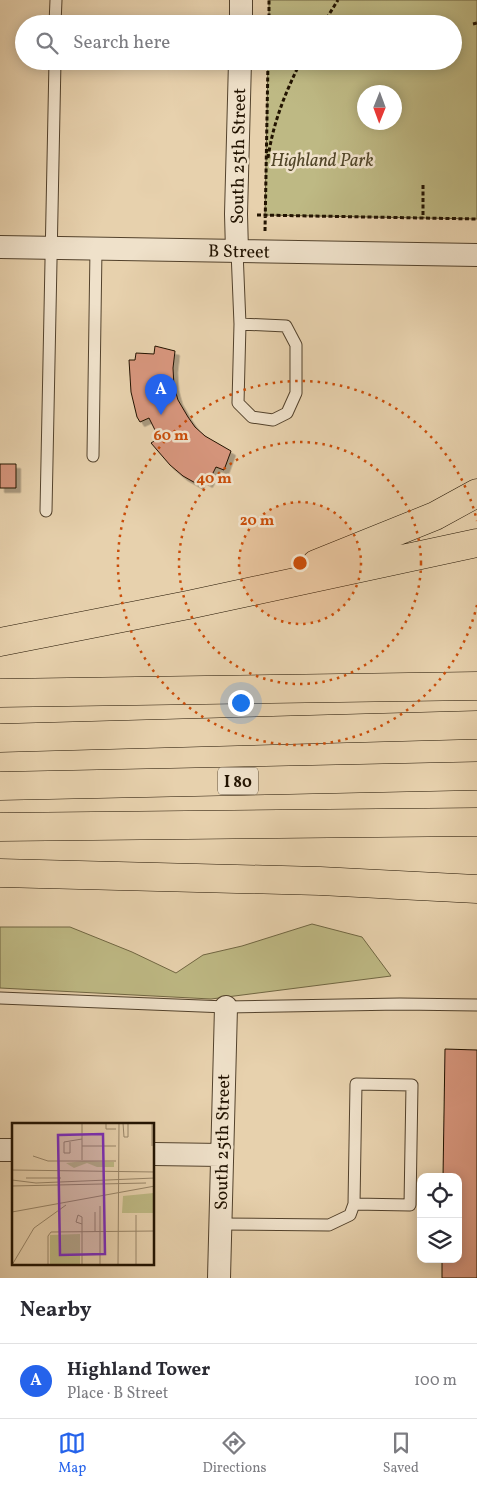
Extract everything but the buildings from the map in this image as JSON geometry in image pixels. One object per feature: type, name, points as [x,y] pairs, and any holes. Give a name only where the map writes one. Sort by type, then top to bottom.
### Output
[{"type":"highway","points":[[188,605],[325,561],[434,516],[477,493]]},
{"type":"highway","points":[[0,642],[188,605],[477,543]]},
{"type":"highway","points":[[0,693],[477,686]]},
{"type":"highway","points":[[0,738],[477,726]]},
{"type":"highway","name":"I 80","points":[[0,786],[477,776]]},
{"type":"highway","points":[[0,827],[477,822]]},
{"type":"highway","points":[[0,873],[320,881],[477,889]]},
{"type":"highway","points":[[320,881],[477,880]]},
{"type":"street","points":[[241,0],[241,15]]},
{"type":"street","name":"South 25th Street","points":[[237,250],[236,214],[240,70]]},
{"type":"street","name":"B Street","points":[[0,247],[477,255]]},
{"type":"street","name":"South 25th Street","points":[[219,1278],[226,1007]]},
{"type":"street","points":[[155,1154],[221,1155]]},
{"type":"lane","points":[[55,15],[56,0]]},
{"type":"lane","points":[[46,510],[55,70]]},
{"type":"lane","points":[[93,456],[96,249]]},
{"type":"lane","points":[[237,250],[240,324],[238,403],[252,417],[273,420],[287,413],[296,393],[296,345],[286,326],[240,324]]},
{"type":"lane","points":[[0,998],[226,1007],[400,1004],[477,1005]]},
{"type":"lane","points":[[220,1224],[329,1225],[350,1215],[354,1204],[356,1084],[412,1085],[410,1205],[354,1204]]},
{"type":"path","points":[[268,15],[269,0]]},
{"type":"path","points":[[329,15],[338,0]]},
{"type":"path","points":[[268,70],[265,215],[477,219]]},
{"type":"path","points":[[266,171],[270,138],[287,89],[296,70]]},
{"type":"path","points":[[423,184],[423,218]]},
{"type":"green space","name":"Highland Park","points":[[269,0],[477,0],[477,219],[265,215],[268,70],[462,70],[462,15],[269,15]]},
{"type":"green space","points":[[312,924],[362,937],[391,976],[211,999],[0,988],[0,927],[70,927],[132,952],[176,973],[203,955],[242,946]]},
{"type":"place","name":"Highland Tower","points":[[161,415]]}]
